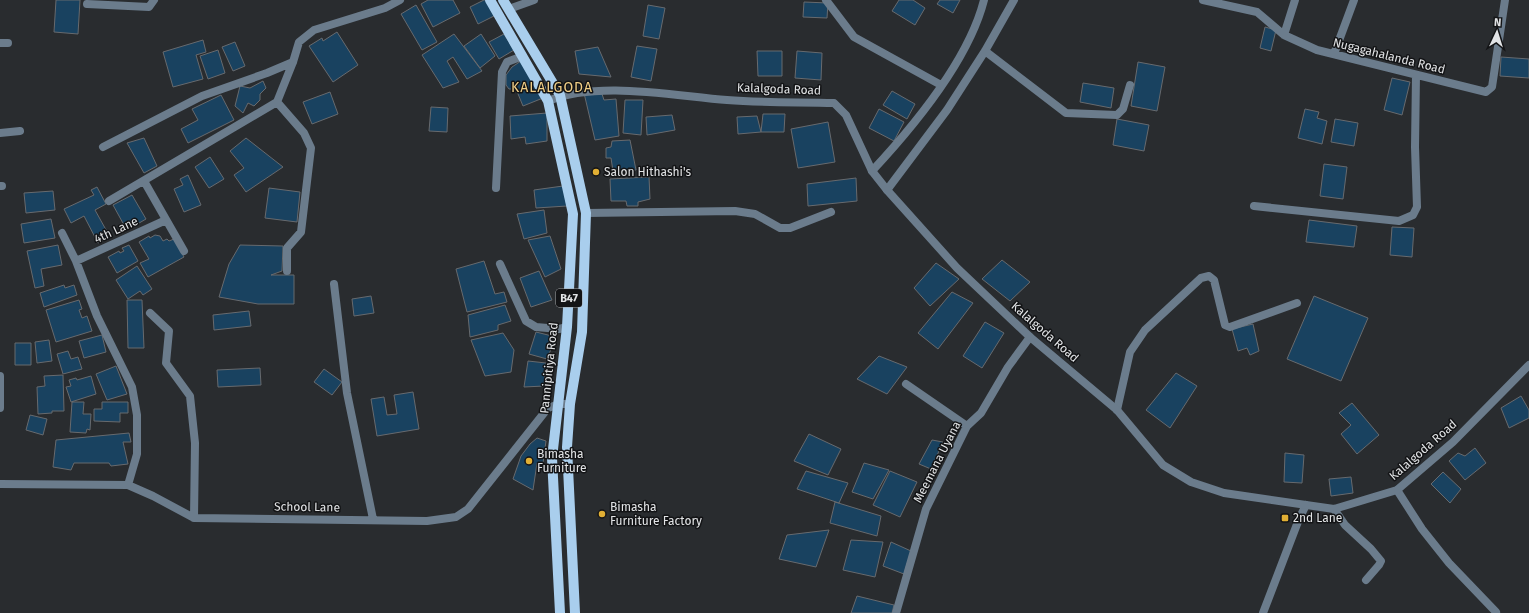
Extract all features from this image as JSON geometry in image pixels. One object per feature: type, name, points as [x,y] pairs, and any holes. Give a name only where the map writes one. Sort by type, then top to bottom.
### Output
[{"type":"main road","name":"Pannipitiya Road","points":[[490,0],[548,101],[573,214],[567,327],[552,458],[560,613]]},
{"type":"main road","name":"Pannipitiya Road","points":[[504,0],[560,95],[586,213],[582,332],[570,404],[567,447],[575,613]]},
{"type":"street","points":[[87,4],[149,7],[154,0]]},
{"type":"street","points":[[109,201],[277,102],[300,42],[314,30],[385,8],[400,0]]},
{"type":"street","points":[[509,9],[534,0]]},
{"type":"street","points":[[826,0],[854,37],[941,85]]},
{"type":"street","points":[[872,171],[895,146],[941,85],[972,35],[983,0]]},
{"type":"street","points":[[887,190],[947,110],[985,51],[1014,0]]},
{"type":"street","name":"Nugagahalanda Road","points":[[1204,0],[1257,12],[1284,35],[1317,50],[1486,92],[1492,87],[1505,0]]},
{"type":"street","points":[[1284,35],[1295,0]]},
{"type":"street","points":[[1334,54],[1354,0]]},
{"type":"street","points":[[985,51],[1066,113],[1118,115],[1123,109],[1130,85]]},
{"type":"street","points":[[496,188],[502,72],[507,62],[523,56]]},
{"type":"street","points":[[103,147],[202,96],[267,73],[293,62]]},
{"type":"street","points":[[1254,206],[1398,221],[1413,215],[1417,207],[1415,147],[1416,75]]},
{"type":"street","name":"Kalalgoda Road","points":[[548,101],[560,95],[611,89],[729,100],[834,103],[846,115],[872,171],[887,190],[957,268],[1030,337],[1117,410],[1163,465],[1191,482],[1224,493],[1334,509],[1397,490],[1453,442],[1529,365]]},
{"type":"street","points":[[277,102],[304,133],[311,148],[301,232],[286,248],[287,271]]},
{"type":"street","points":[[0,133],[20,131]]},
{"type":"street","points":[[144,181],[184,251]]},
{"type":"street","points":[[586,213],[735,211],[755,214],[780,228],[790,228],[831,212]]},
{"type":"street","name":"4th Lane","points":[[76,261],[166,220]]},
{"type":"street","points":[[62,233],[76,261],[97,316],[132,387],[137,415],[137,454],[128,485]]},
{"type":"street","points":[[500,264],[526,321],[536,327],[559,329],[567,327]]},
{"type":"street","points":[[1117,410],[1130,352],[1145,330],[1201,278],[1209,276],[1214,280],[1225,325],[1230,327],[1297,303]]},
{"type":"street","points":[[334,284],[347,393],[373,519]]},
{"type":"street","points":[[150,313],[169,331],[166,363],[190,396],[195,443],[194,518]]},
{"type":"street","name":"Meemana Uyana","points":[[896,613],[926,508],[967,426],[981,413],[1008,367],[1030,337]]},
{"type":"street","points":[[0,376],[0,408]]},
{"type":"street","points":[[906,384],[967,426]]},
{"type":"street","points":[[559,404],[570,404]]},
{"type":"street","name":"School Lane","points":[[0,484],[128,485],[153,496],[194,518],[373,519],[426,521],[456,517],[468,508],[548,408],[559,404]]},
{"type":"street","points":[[1397,490],[1422,529],[1449,563],[1496,612]]},
{"type":"street","points":[[1263,613],[1299,519],[1306,505]]},
{"type":"street","points":[[1334,509],[1345,525],[1372,549],[1381,561],[1380,565],[1366,580]]},
{"type":"building","points":[[56,0],[80,0],[78,34],[54,32]]},
{"type":"building","points":[[428,0],[453,0],[460,13],[433,27],[421,4]]},
{"type":"building","points":[[486,0],[494,16],[478,24],[470,7]]},
{"type":"building","points":[[899,0],[913,0],[925,8],[915,25],[892,11]]},
{"type":"building","points":[[940,0],[960,0],[953,13],[937,4]]},
{"type":"building","points":[[804,2],[828,3],[827,18],[803,17]]},
{"type":"building","points":[[416,5],[437,42],[422,50],[401,14]]},
{"type":"building","points":[[648,5],[665,8],[659,39],[643,36]]},
{"type":"building","points":[[1265,27],[1276,30],[1271,51],[1260,48]]},
{"type":"building","points":[[337,32],[358,65],[333,82],[309,46],[322,38],[323,41]]},
{"type":"building","points":[[454,34],[482,71],[467,79],[453,57],[447,61],[459,82],[443,88],[422,55]]},
{"type":"building","points":[[481,34],[495,56],[480,68],[464,46]]},
{"type":"building","points":[[504,34],[514,50],[499,59],[489,42]]},
{"type":"building","points":[[203,40],[206,52],[196,55],[203,79],[173,87],[163,52]]},
{"type":"building","points":[[235,42],[245,66],[233,71],[222,47]]},
{"type":"building","points":[[637,46],[657,49],[651,81],[631,77]]},
{"type":"building","points":[[598,47],[611,77],[579,74],[575,51]]},
{"type":"building","points":[[218,50],[225,73],[208,79],[200,56]]},
{"type":"building","points":[[757,51],[782,51],[782,76],[758,76]]},
{"type":"building","points":[[797,51],[822,53],[821,80],[795,78]]},
{"type":"building","points":[[1501,57],[1529,59],[1529,78],[1500,76]]},
{"type":"building","points":[[521,61],[543,98],[523,106],[516,89],[509,89],[506,85],[506,75],[512,67]]},
{"type":"building","points":[[1138,62],[1165,67],[1157,111],[1131,106]]},
{"type":"building","points":[[1392,78],[1410,82],[1402,115],[1384,110]]},
{"type":"building","points":[[263,81],[266,88],[260,94],[260,100],[254,106],[248,103],[243,113],[235,106],[240,86],[250,88]]},
{"type":"building","points":[[1083,83],[1114,88],[1111,108],[1080,102]]},
{"type":"building","points":[[892,91],[915,104],[907,119],[883,105]]},
{"type":"building","points":[[330,92],[338,114],[312,124],[303,102]]},
{"type":"building","points":[[584,93],[602,94],[604,100],[616,99],[619,136],[595,140]]},
{"type":"building","points":[[221,95],[234,120],[188,143],[181,129],[198,120],[192,109]]},
{"type":"building","points":[[625,100],[643,100],[641,135],[623,133]]},
{"type":"building","points":[[431,107],[448,108],[447,132],[429,131]]},
{"type":"building","points":[[879,109],[904,122],[894,141],[869,128]]},
{"type":"building","points":[[1305,109],[1319,112],[1317,118],[1327,121],[1322,144],[1298,138]]},
{"type":"building","points":[[547,113],[547,141],[526,144],[525,137],[511,139],[510,116]]},
{"type":"building","points":[[763,114],[785,114],[784,132],[761,132]]},
{"type":"building","points":[[672,115],[675,130],[647,135],[646,117]]},
{"type":"building","points":[[757,116],[761,132],[738,134],[737,117]]},
{"type":"building","points":[[1117,119],[1149,125],[1144,151],[1113,145]]},
{"type":"building","points":[[1335,119],[1358,123],[1354,146],[1331,142]]},
{"type":"building","points":[[828,122],[835,162],[798,168],[791,129]]},
{"type":"building","points":[[144,138],[157,166],[144,173],[127,143]]},
{"type":"building","points":[[246,138],[283,167],[246,192],[234,175],[244,168],[230,151]]},
{"type":"building","points":[[630,140],[636,170],[613,171],[611,158],[606,158],[606,148],[611,147],[612,141]]},
{"type":"building","points":[[210,157],[224,179],[209,188],[195,167]]},
{"type":"building","points":[[1324,164],[1347,167],[1343,199],[1320,196]]},
{"type":"building","points":[[188,175],[201,205],[184,212],[174,189],[183,185],[180,179]]},
{"type":"building","points":[[649,177],[650,199],[638,202],[638,206],[627,206],[626,201],[611,201],[610,179]]},
{"type":"building","points":[[856,178],[857,201],[808,206],[807,184]]},
{"type":"building","points":[[563,186],[567,206],[536,208],[534,190]]},
{"type":"building","points":[[97,187],[106,204],[95,210],[110,237],[98,243],[84,216],[71,223],[64,209],[94,195],[91,190]]},
{"type":"building","points":[[269,188],[300,192],[297,222],[265,218]]},
{"type":"building","points":[[53,191],[55,210],[26,213],[24,193]]},
{"type":"building","points":[[132,195],[146,219],[134,226],[131,221],[124,225],[113,205]]},
{"type":"building","points":[[544,210],[547,233],[524,239],[517,214]]},
{"type":"building","points":[[51,219],[55,238],[24,243],[21,224]]},
{"type":"building","points":[[1309,220],[1357,226],[1354,247],[1306,242]]},
{"type":"building","points":[[1392,227],[1414,228],[1412,257],[1390,255]]},
{"type":"building","points":[[155,235],[160,236],[163,241],[167,239],[169,241],[174,239],[184,257],[148,277],[140,263],[149,259],[139,242],[149,236],[150,238]]},
{"type":"building","points":[[550,236],[561,269],[545,277],[528,240]]},
{"type":"building","points":[[58,245],[62,265],[41,269],[44,286],[35,288],[27,251]]},
{"type":"building","points":[[129,245],[138,261],[117,273],[108,257],[119,251],[120,253],[124,251],[122,248]]},
{"type":"building","points":[[240,245],[283,246],[282,271],[271,275],[294,275],[294,304],[258,304],[219,297],[229,264]]},
{"type":"building","points":[[1002,260],[1030,282],[1010,301],[982,279]]},
{"type":"building","points":[[484,261],[495,294],[504,292],[507,302],[467,312],[456,269]]},
{"type":"building","points":[[936,263],[959,279],[930,306],[914,288]]},
{"type":"building","points":[[137,266],[152,289],[143,295],[140,291],[128,299],[116,280]]},
{"type":"building","points":[[539,271],[552,300],[531,307],[520,278]]},
{"type":"building","points":[[64,285],[65,288],[74,285],[77,295],[44,307],[40,293]]},
{"type":"building","points":[[952,292],[973,303],[938,349],[918,333]]},
{"type":"building","points":[[371,296],[374,313],[354,316],[352,299]]},
{"type":"building","points":[[1314,296],[1368,318],[1341,381],[1287,359]]},
{"type":"building","points":[[79,300],[82,309],[79,310],[82,318],[87,316],[92,331],[56,342],[46,310]]},
{"type":"building","points":[[127,300],[142,300],[144,348],[128,348]]},
{"type":"building","points":[[505,305],[511,321],[498,325],[498,330],[470,337],[468,315]]},
{"type":"building","points":[[249,311],[251,326],[214,330],[213,315]]},
{"type":"building","points":[[985,322],[1004,333],[982,368],[963,356]]},
{"type":"building","points":[[1253,324],[1259,351],[1250,355],[1247,348],[1238,351],[1232,329]]},
{"type":"building","points":[[536,332],[556,337],[547,359],[529,354]]},
{"type":"building","points":[[503,333],[514,350],[511,372],[485,376],[471,340]]},
{"type":"building","points":[[102,335],[106,352],[84,358],[79,341]]},
{"type":"building","points":[[49,340],[52,361],[37,363],[35,342]]},
{"type":"building","points":[[15,343],[31,343],[31,365],[15,365]]},
{"type":"building","points":[[68,351],[71,359],[78,357],[82,369],[63,374],[57,354]]},
{"type":"building","points":[[879,356],[907,367],[887,394],[857,379]]},
{"type":"building","points":[[528,361],[546,363],[544,386],[524,387]]},
{"type":"building","points":[[116,366],[127,394],[107,400],[96,374]]},
{"type":"building","points":[[260,368],[261,385],[218,387],[217,370]]},
{"type":"building","points":[[324,369],[342,382],[332,395],[314,382]]},
{"type":"building","points":[[1176,373],[1197,386],[1170,428],[1146,410]]},
{"type":"building","points":[[63,375],[64,411],[52,411],[52,413],[38,414],[37,387],[45,386],[44,376]]},
{"type":"building","points":[[91,376],[96,394],[71,402],[66,387],[71,386],[69,380],[76,378],[77,380]]},
{"type":"building","points":[[413,392],[419,429],[377,436],[371,399],[384,397],[387,415],[397,414],[394,395]]},
{"type":"building","points":[[1521,396],[1529,410],[1529,418],[1509,428],[1501,408]]},
{"type":"building","points":[[72,402],[84,402],[83,414],[91,414],[90,430],[87,429],[86,433],[70,432]]},
{"type":"building","points":[[102,402],[128,402],[128,413],[120,413],[120,422],[94,421],[94,409],[102,409]]},
{"type":"building","points":[[1352,403],[1379,435],[1357,454],[1341,434],[1351,425],[1339,413]]},
{"type":"building","points":[[30,415],[47,419],[43,435],[26,430]]},
{"type":"building","points":[[129,433],[131,442],[123,442],[128,464],[111,466],[109,463],[74,463],[71,470],[53,467],[56,440]]},
{"type":"building","points":[[809,434],[841,449],[828,475],[794,461]]},
{"type":"building","points":[[537,438],[546,441],[543,463],[537,463],[533,490],[513,479],[521,456],[530,444]]},
{"type":"building","points":[[932,440],[943,442],[931,469],[919,464]]},
{"type":"building","points":[[1475,448],[1486,463],[1465,480],[1449,461],[1458,453],[1465,456]]},
{"type":"building","points":[[1285,453],[1304,455],[1302,483],[1284,482]]},
{"type":"building","points":[[864,463],[889,470],[873,499],[852,492]]},
{"type":"building","points":[[806,471],[848,483],[839,503],[797,489]]},
{"type":"building","points":[[890,471],[917,482],[900,517],[873,505]]},
{"type":"building","points":[[1443,472],[1461,489],[1450,503],[1431,484]]},
{"type":"building","points":[[1351,477],[1353,493],[1331,496],[1329,479]]},
{"type":"building","points":[[835,502],[881,516],[877,536],[830,523]]},
{"type":"building","points":[[829,530],[816,567],[779,559],[787,535]]},
{"type":"building","points":[[851,540],[883,542],[875,577],[843,570]]},
{"type":"building","points":[[891,542],[911,551],[904,574],[883,566]]},
{"type":"building","points":[[857,596],[894,605],[892,613],[851,613]]},
{"type":"place","name":"Salon Hithashi's","points":[[596,172]]},
{"type":"place","name":"Bimasha Furniture","points":[[529,461]]},
{"type":"place","name":"Bimasha Furniture Factory","points":[[602,514]]},
{"type":"place","name":"2nd Lane","points":[[1285,518]]},
{"type":"district","name":"KALALGODA","points":[[552,87]]}]
